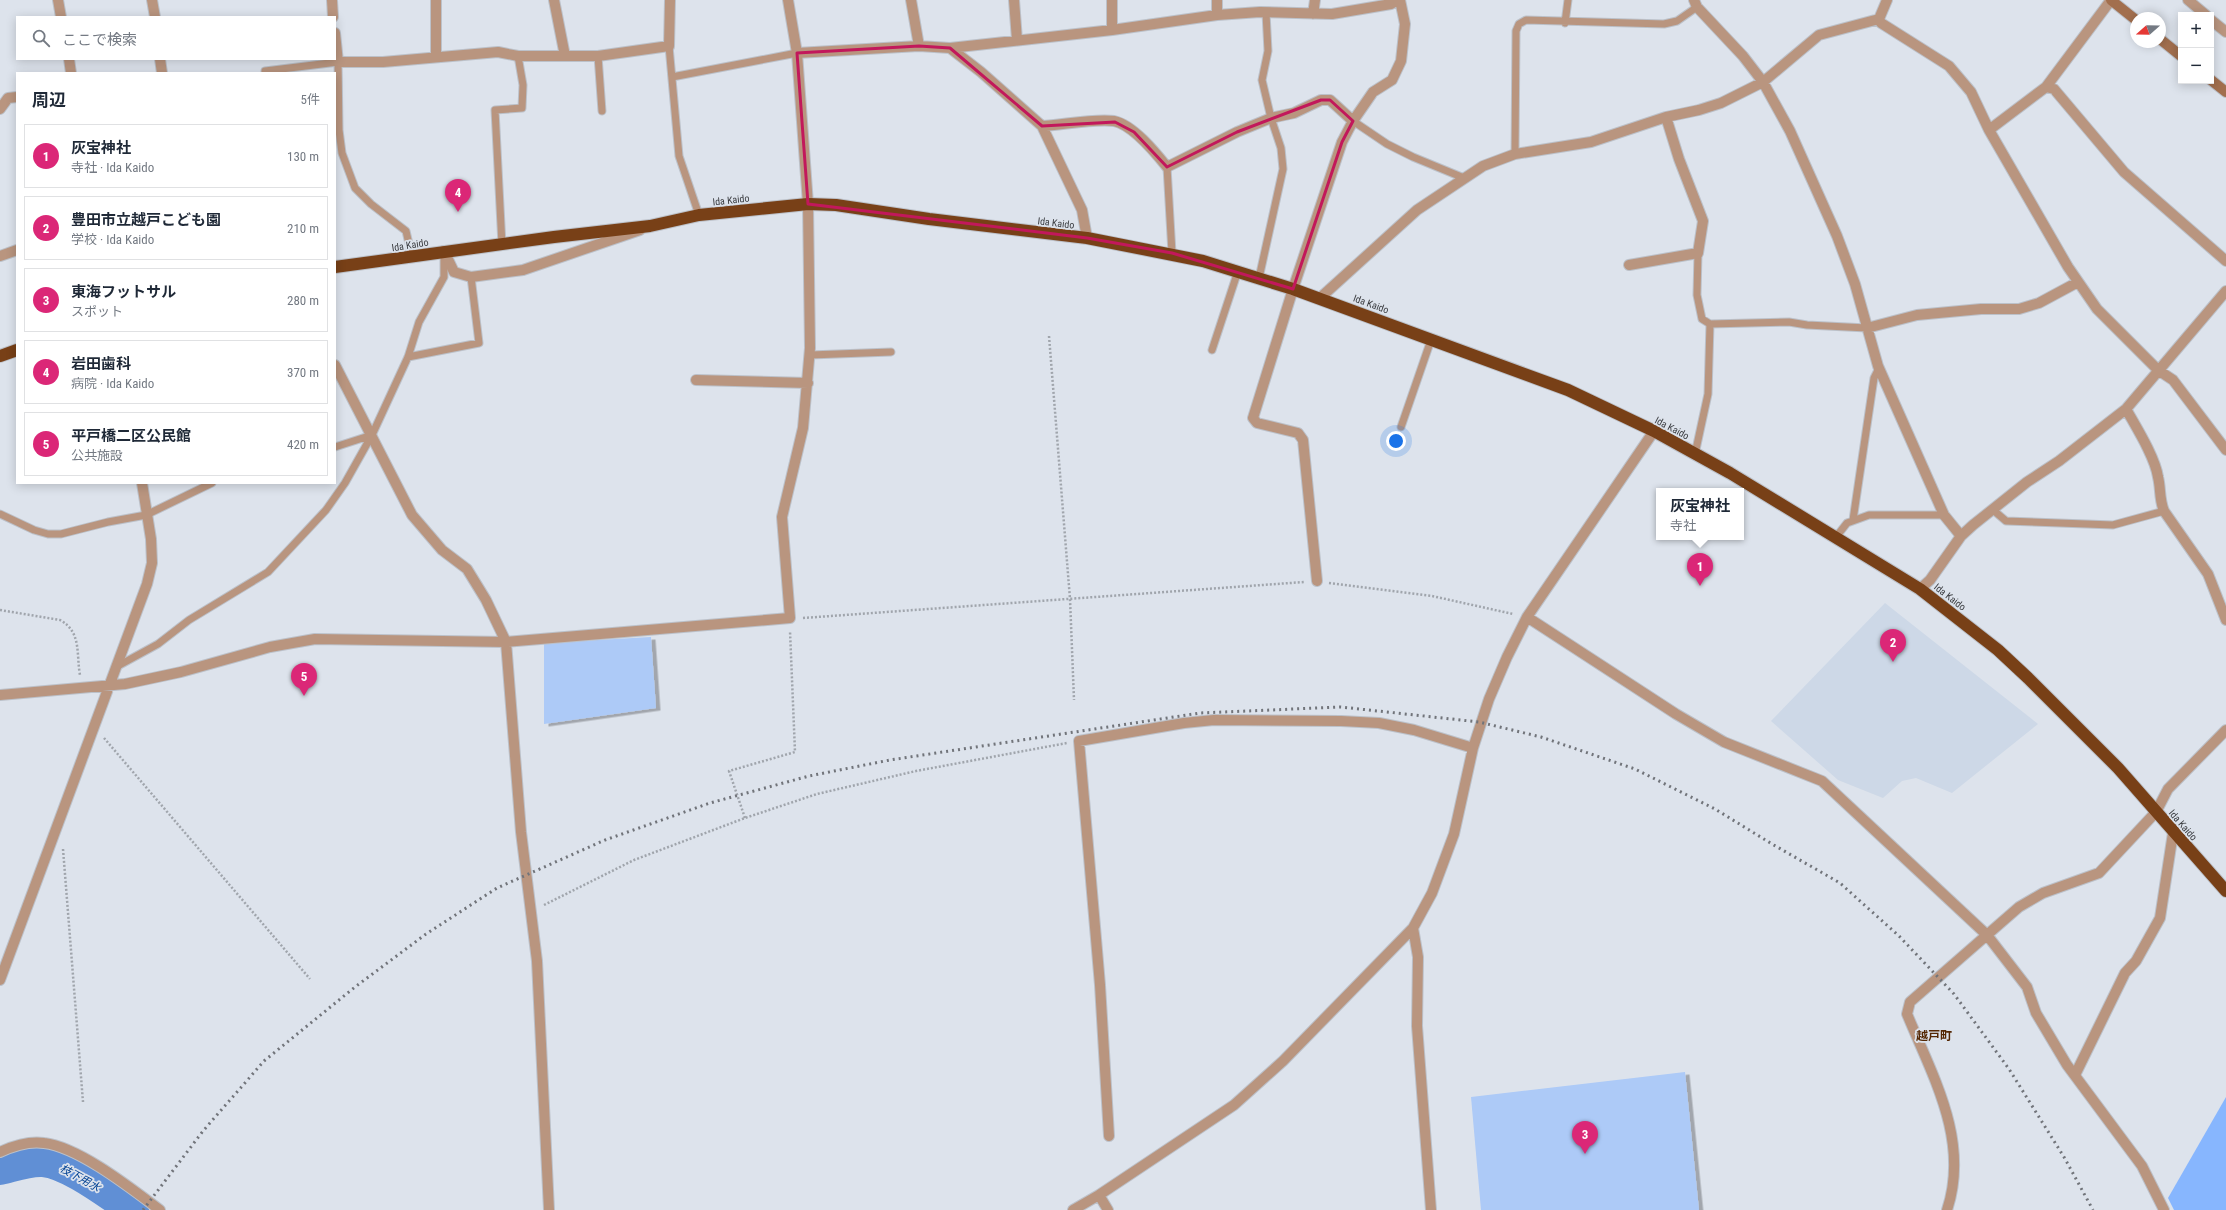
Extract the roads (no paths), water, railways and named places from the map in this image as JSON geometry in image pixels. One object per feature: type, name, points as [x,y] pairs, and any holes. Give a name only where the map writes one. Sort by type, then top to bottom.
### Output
[{"type":"highway","name":"Ida Kaido","points":[[336,267],[412,257],[444,251],[650,226],[699,215],[808,204],[836,205],[929,220],[1087,238],[1172,254],[1238,271],[1293,288],[1568,390],[1654,431],[1836,537],[1920,589],[1998,650],[2118,768],[2173,832],[2224,885]]},
{"type":"highway","points":[[0,356],[16,350]]},
{"type":"street","points":[[58,0],[61,16]]},
{"type":"street","points":[[152,0],[154,16]]},
{"type":"street","points":[[332,0],[334,16]]},
{"type":"street","points":[[436,0],[436,56]]},
{"type":"street","points":[[554,0],[565,56]]},
{"type":"street","points":[[336,43],[338,62],[383,62],[436,56],[498,52],[518,56],[598,56],[669,46],[670,0]]},
{"type":"street","points":[[0,695],[111,686],[181,672],[270,647],[315,639],[506,642],[790,618],[782,517],[803,428],[810,355],[808,204],[797,53],[788,0]]},
{"type":"street","points":[[911,0],[919,46]]},
{"type":"street","points":[[1014,0],[1017,40]]},
{"type":"street","points":[[1112,0],[1112,30]]},
{"type":"street","points":[[1217,0],[1217,15]]},
{"type":"street","points":[[1313,14],[1315,0]]},
{"type":"street","points":[[797,53],[919,46],[950,48],[1112,30],[1217,15],[1266,12],[1332,14],[1391,4],[1398,0],[1405,24],[1401,61],[1392,80],[1374,92],[1353,121],[1342,142],[1293,288],[1253,418],[1257,423],[1298,433],[1302,440],[1317,581]]},
{"type":"street","points":[[1320,298],[1418,210],[1483,166],[1515,154],[1591,142],[1666,117],[1699,110],[1720,103],[1763,82],[1819,35],[1878,18],[1887,0]]},
{"type":"street","points":[[1989,130],[2046,87],[2111,0],[2130,15]]},
{"type":"street","points":[[2188,0],[2202,12]]},
{"type":"street","points":[[1696,4],[1743,56],[1763,82],[1790,130],[1819,193],[1855,284],[1879,368],[1944,515],[1961,536]]},
{"type":"street","points":[[1878,18],[1881,23],[1949,66],[1970,92],[1989,130],[2078,282],[2097,309],[2158,370],[2173,380],[2226,450]]},
{"type":"street","points":[[2214,22],[2226,32]]},
{"type":"street","points":[[2166,44],[2178,54]]},
{"type":"street","points":[[950,48],[981,72],[1042,126],[1082,210],[1087,238]]},
{"type":"street","points":[[69,60],[71,72]]},
{"type":"street","points":[[160,60],[162,72]]},
{"type":"street","points":[[2214,82],[2226,92]]},
{"type":"street","points":[[2046,87],[2054,89],[2124,172],[2226,261]]},
{"type":"street","points":[[0,109],[8,98],[16,96]]},
{"type":"street","points":[[1042,126],[1115,122],[1134,132],[1154,150],[1168,167],[1237,132],[1271,118],[1294,112],[1321,100],[1330,100],[1353,121]]},
{"type":"street","points":[[1629,265],[1698,253],[1703,221],[1679,159],[1666,117]]},
{"type":"street","points":[[444,251],[454,272],[471,277],[523,270],[576,254],[650,226]]},
{"type":"street","points":[[0,256],[16,250]]},
{"type":"street","points":[[1867,328],[1917,315],[1981,309],[2019,309],[2039,303],[2078,282]]},
{"type":"street","points":[[1920,589],[1930,580],[1961,536],[1992,509],[2126,409],[2226,291]]},
{"type":"street","points":[[336,367],[412,515],[442,550],[467,569],[486,600],[506,642],[521,832],[537,961],[549,1210]]},
{"type":"street","points":[[696,380],[808,383]]},
{"type":"street","points":[[2126,409],[2139,430],[2158,476],[2160,500],[2164,511],[2208,574],[2226,620]]},
{"type":"street","points":[[1073,1210],[1099,1195],[1234,1105],[1283,1061],[1413,928],[1432,893],[1454,834],[1473,748],[1489,699],[1528,617],[1654,431]]},
{"type":"street","points":[[0,980],[111,686],[116,668],[147,584],[152,563],[142,484]]},
{"type":"street","points":[[1528,617],[1676,714],[1724,742],[1822,781],[1987,935],[2027,987],[2036,1014],[2075,1075],[2142,1166],[2164,1210]]},
{"type":"street","points":[[1109,1136],[1100,985],[1079,741],[1184,723],[1214,720],[1326,720],[1379,723],[1414,730],[1473,748]]},
{"type":"street","points":[[1947,1210],[1953,1194],[1956,1168],[1954,1141],[1942,1099],[1907,1014],[1910,1002],[2019,907],[2037,897],[2099,873],[2156,812],[2168,789],[2226,730]]},
{"type":"street","points":[[2075,1075],[2125,973],[2136,961],[2160,918],[2173,832]]},
{"type":"street","points":[[1413,928],[1418,957],[1417,1026],[1431,1210]]},
{"type":"street","points":[[0,1152],[28,1143],[44,1143],[54,1145],[78,1156],[123,1182],[160,1210]]},
{"type":"street","points":[[1099,1195],[1108,1210]]},
{"type":"lane","points":[[1565,23],[1568,0]]},
{"type":"lane","points":[[1515,154],[1516,30],[1519,24],[1526,20],[1565,23],[1664,24],[1677,21],[1696,4]]},
{"type":"lane","points":[[1259,278],[1283,168],[1281,148],[1271,118],[1262,80],[1268,51],[1266,12]]},
{"type":"lane","points":[[669,46],[679,156],[699,215]]},
{"type":"lane","points":[[672,78],[797,53]]},
{"type":"lane","points":[[502,245],[495,110],[522,108],[523,85],[518,56]]},
{"type":"lane","points":[[598,56],[602,111]]},
{"type":"lane","points":[[265,72],[338,62],[337,130],[342,153],[355,188],[371,204],[406,231],[412,257]]},
{"type":"lane","points":[[1353,121],[1387,144],[1413,157],[1464,178]]},
{"type":"lane","points":[[1168,167],[1172,254]]},
{"type":"lane","points":[[116,668],[158,644],[190,620],[268,572],[326,510],[345,483],[372,435],[408,356],[419,322],[444,277],[444,251]]},
{"type":"lane","points":[[1698,253],[1697,295],[1702,319],[1710,324],[1789,322],[1807,325],[1867,328]]},
{"type":"lane","points":[[1212,350],[1238,271]]},
{"type":"lane","points":[[408,356],[479,343],[471,277]]},
{"type":"lane","points":[[1695,454],[1708,394],[1710,324]]},
{"type":"lane","points":[[1401,427],[1432,340]]},
{"type":"lane","points":[[810,355],[891,352]]},
{"type":"lane","points":[[1853,520],[1874,378],[1879,368]]},
{"type":"lane","points":[[336,448],[372,435]]},
{"type":"lane","points":[[0,514],[34,530],[61,534],[146,515],[210,484]]},
{"type":"lane","points":[[1992,509],[2006,520],[2113,525],[2164,511]]},
{"type":"lane","points":[[1836,537],[1847,524],[1853,520],[1869,515],[1944,515]]},
{"type":"waterway","name":"枝下用水","points":[[0,1169],[32,1161],[53,1163],[77,1173],[133,1210]]},
{"type":"railway","points":[[143,1210],[203,1131],[264,1061],[355,987],[426,934],[497,888],[605,840],[710,803],[809,776],[890,760],[1200,713],[1341,707],[1479,722],[1541,737],[1635,769],[1715,809],[1840,883],[1899,936],[1954,994],[2009,1069],[2064,1157],[2093,1210]]},
{"type":"place","name":"岩田歯科","points":[[458,212]]},
{"type":"place","name":"灰宝神社","points":[[1700,586]]},
{"type":"place","name":"豊田市立越戸こども園","points":[[1893,662]]},
{"type":"place","name":"平戸橋二区公民館","points":[[304,696]]},
{"type":"place","name":"東海フットサル","points":[[1585,1154]]},
{"type":"district","name":"越戸町","points":[[1934,1036]]}]
